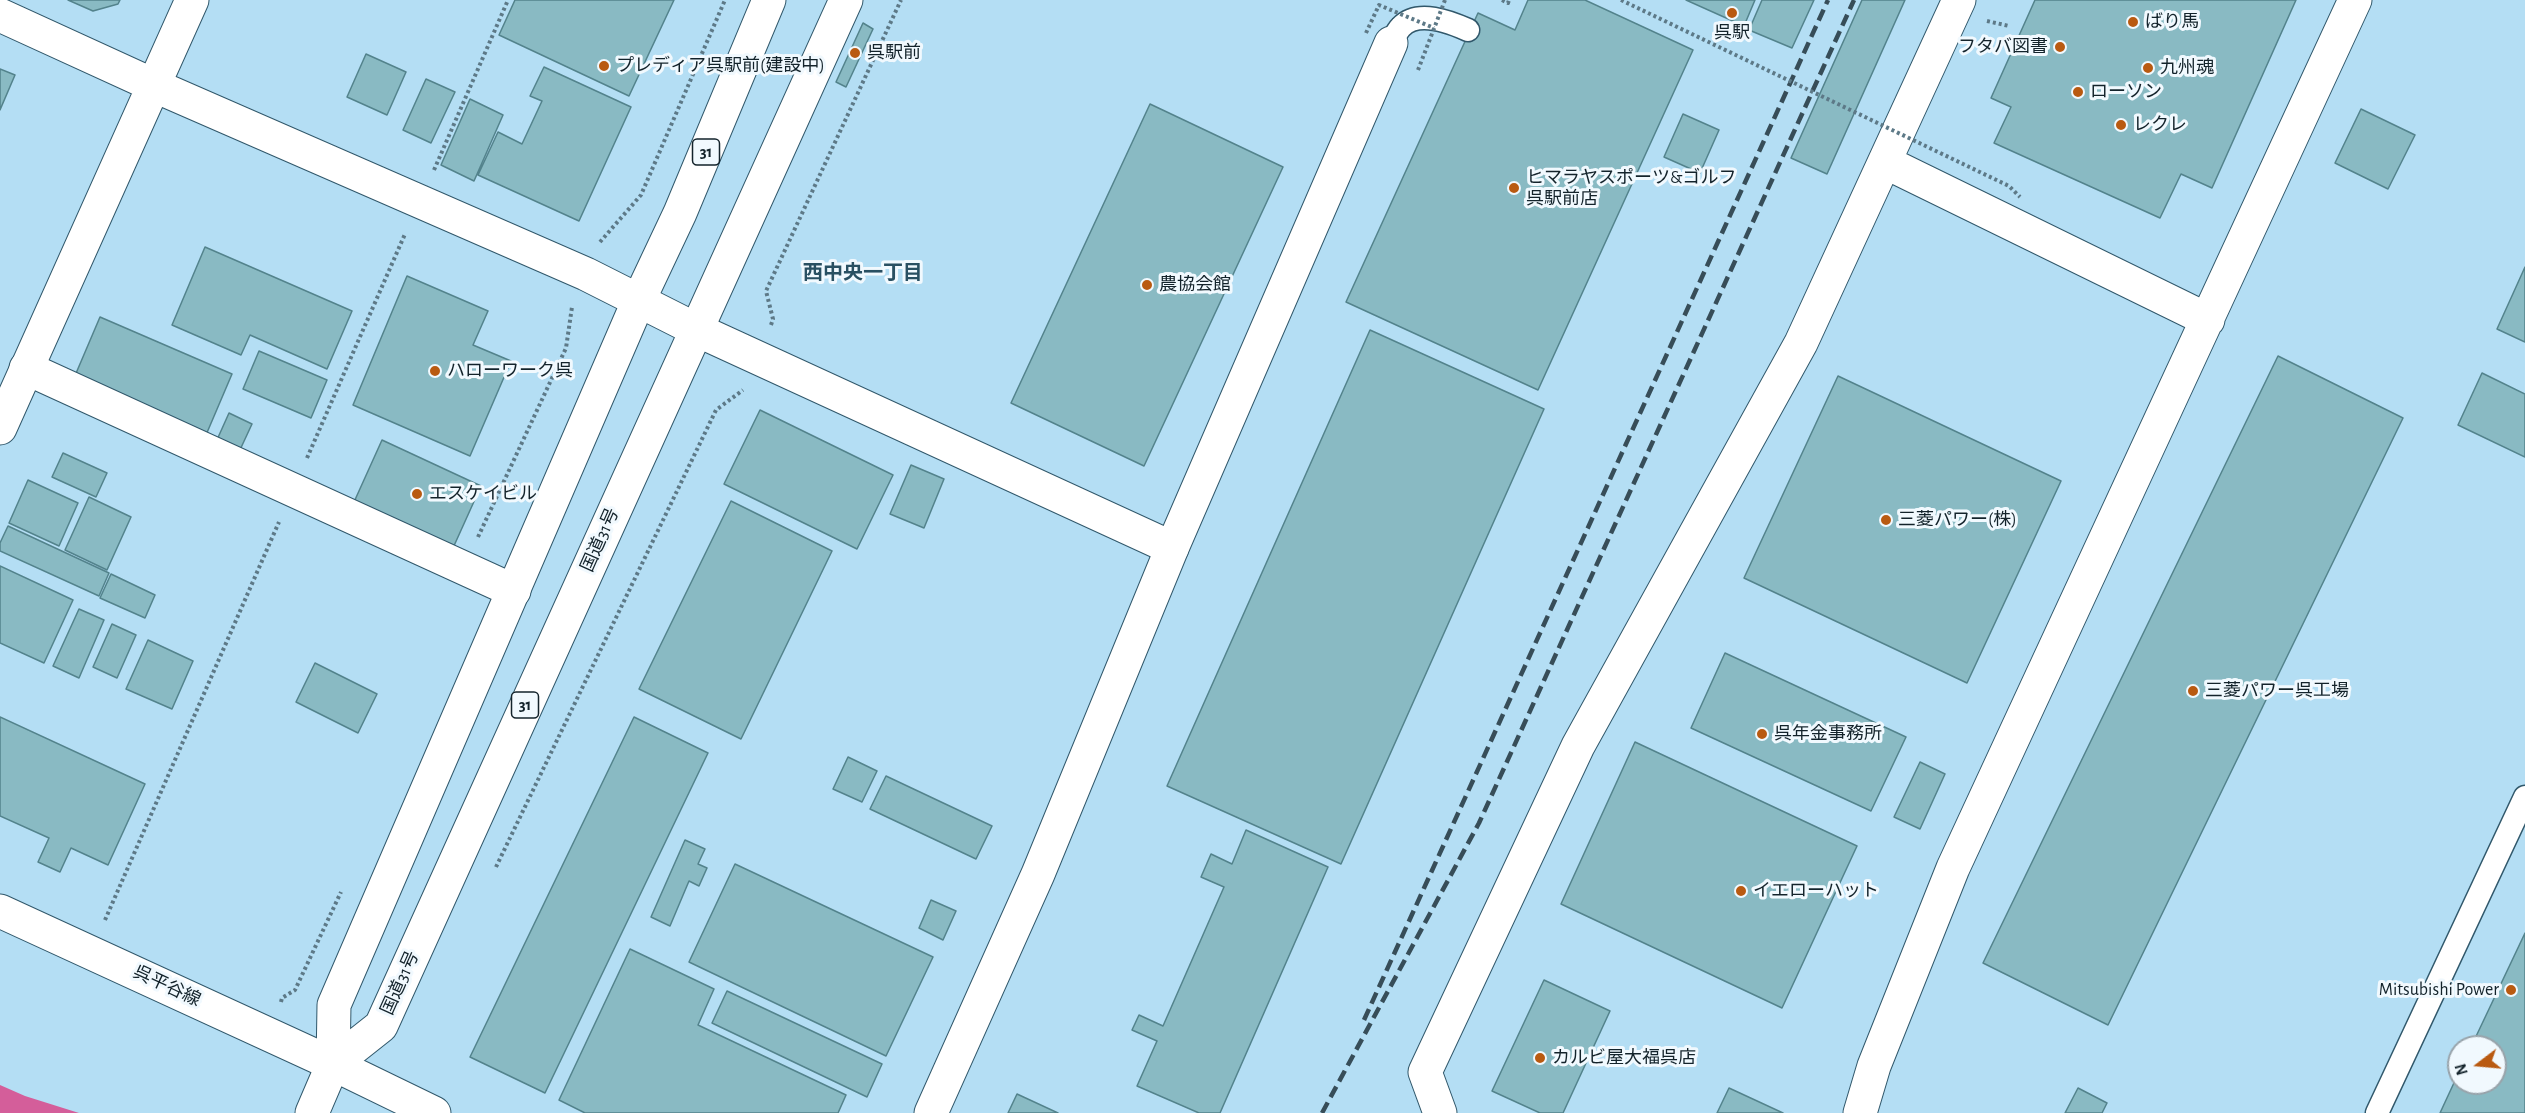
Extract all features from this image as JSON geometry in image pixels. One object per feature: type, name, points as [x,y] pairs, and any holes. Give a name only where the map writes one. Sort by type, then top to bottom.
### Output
[{"type":"main road","points":[[0,428],[192,0]]},
{"type":"main road","name":"国道31号","points":[[312,1113],[333,1064],[334,1005],[638,302],[680,213],[769,0]]},
{"type":"main road","name":"国道31号","points":[[333,1064],[381,1026],[846,0]]},
{"type":"main road","points":[[1440,1113],[1425,1072],[1578,747],[1801,343],[1959,0]]},
{"type":"main road","points":[[1860,1113],[1874,1066],[1953,868],[2355,0]]},
{"type":"main road","points":[[0,15],[153,86],[586,274],[695,329],[1172,548]]},
{"type":"main road","points":[[931,1113],[1038,874],[1378,38]]},
{"type":"main road","points":[[1885,162],[2208,320]]},
{"type":"main road","points":[[26,368],[514,591]]},
{"type":"main road","name":"呉平谷線","points":[[0,911],[267,1032],[434,1113]]},
{"type":"lane","points":[[1378,38],[1413,20],[1443,20],[1468,30]]},
{"type":"lane","points":[[2377,1113],[2525,797]]},
{"type":"path","points":[[472,572],[478,537],[566,348],[572,303],[600,243],[641,195],[725,0]]},
{"type":"path","points":[[495,868],[716,410],[741,392],[759,358],[773,319],[766,291],[901,0]]},
{"type":"path","points":[[1418,70],[1446,0]]},
{"type":"path","points":[[1502,0],[1508,3],[1509,0]]},
{"type":"path","points":[[1621,0],[2009,186],[2020,197]]},
{"type":"path","points":[[1378,38],[1379,5],[1434,28]]},
{"type":"path","points":[[267,1032],[282,998],[295,990],[345,882]]},
{"type":"shaded area","points":[[0,1085],[25,1096],[79,1113],[0,1113]]},
{"type":"building","points":[[68,0],[120,0],[118,4],[93,11]]},
{"type":"building","name":"プレディア呉駅前(建設中)","points":[[515,0],[674,0],[629,96],[499,35]]},
{"type":"building","name":"ヒマラヤスポーツ&ゴルフ 呉駅前店","points":[[1528,0],[1585,0],[1693,50],[1538,390],[1346,302],[1478,13],[1515,30]]},
{"type":"building","name":"呉駅","points":[[1686,0],[1755,0],[1744,26]]},
{"type":"building","points":[[1762,0],[1814,0],[1792,48],[1749,30]]},
{"type":"building","points":[[1862,0],[1905,0],[1827,174],[1791,158]]},
{"type":"building","name":"レクレ","points":[[2035,0],[2296,0],[2212,188],[2181,174],[2160,218],[1994,143],[2011,107],[1991,98]]},
{"type":"building","points":[[863,23],[873,29],[846,87],[836,82]]},
{"type":"building","points":[[366,54],[406,72],[387,115],[347,97]]},
{"type":"building","points":[[544,67],[631,107],[579,221],[478,175],[498,132],[522,144],[542,101],[530,96]]},
{"type":"building","points":[[0,69],[15,75],[0,110]]},
{"type":"building","points":[[426,79],[455,92],[431,143],[403,130]]},
{"type":"building","points":[[470,99],[503,115],[474,181],[441,165]]},
{"type":"building","name":"農協会館","points":[[1150,104],[1283,167],[1144,466],[1011,403]]},
{"type":"building","points":[[2361,109],[2415,135],[2388,189],[2335,163]]},
{"type":"building","points":[[1683,114],[1719,130],[1700,173],[1664,157]]},
{"type":"building","points":[[205,247],[352,311],[327,369],[250,335],[241,355],[172,325]]},
{"type":"building","points":[[2525,267],[2525,342],[2497,329]]},
{"type":"building","points":[[407,276],[488,311],[473,345],[511,361],[470,456],[353,405]]},
{"type":"building","points":[[100,317],[232,374],[206,435],[74,378]]},
{"type":"building","points":[[1370,330],[1544,409],[1341,864],[1167,786]]},
{"type":"building","points":[[259,351],[327,380],[311,418],[243,389]]},
{"type":"building","name":"三菱パワー呉工場","points":[[2278,356],[2403,418],[2108,1025],[1983,963]]},
{"type":"building","points":[[2482,373],[2525,394],[2525,457],[2458,425]]},
{"type":"building","points":[[1838,376],[2061,481],[1967,683],[1744,578]]},
{"type":"building","points":[[760,410],[893,475],[857,549],[724,484]]},
{"type":"building","points":[[229,413],[252,424],[239,452],[216,442]]},
{"type":"building","name":"エスケイビル","points":[[382,440],[481,486],[453,548],[354,502]]},
{"type":"building","points":[[63,453],[107,473],[96,497],[52,477]]},
{"type":"building","points":[[911,465],[944,479],[924,528],[890,514]]},
{"type":"building","points":[[28,480],[78,503],[59,546],[9,523]]},
{"type":"building","points":[[89,497],[131,517],[107,570],[65,550]]},
{"type":"building","points":[[731,501],[832,551],[741,739],[639,689]]},
{"type":"building","points":[[8,526],[109,573],[99,596],[0,551],[0,543]]},
{"type":"building","points":[[0,566],[73,600],[44,663],[0,643]]},
{"type":"building","points":[[111,574],[155,595],[145,618],[100,598]]},
{"type":"building","points":[[79,609],[104,620],[79,678],[53,666]]},
{"type":"building","points":[[112,624],[136,635],[117,678],[93,667]]},
{"type":"building","points":[[148,640],[193,661],[172,709],[126,689]]},
{"type":"building","points":[[1725,653],[1906,737],[1871,811],[1691,728]]},
{"type":"building","points":[[315,663],[377,694],[358,733],[296,702]]},
{"type":"building","points":[[0,717],[145,784],[108,865],[71,848],[60,872],[38,862],[49,838],[0,816]]},
{"type":"building","points":[[634,717],[708,753],[545,1093],[470,1057]]},
{"type":"building","points":[[1635,742],[1857,846],[1782,1008],[1561,904]]},
{"type":"building","points":[[848,757],[877,771],[862,802],[833,789]]},
{"type":"building","points":[[1920,762],[1945,774],[1920,829],[1894,817]]},
{"type":"building","points":[[886,776],[992,826],[976,859],[870,809]]},
{"type":"building","points":[[1246,830],[1328,867],[1220,1113],[1199,1113],[1137,1086],[1157,1041],[1132,1030],[1139,1015],[1163,1026],[1224,887],[1201,877],[1211,854],[1232,864]]},
{"type":"building","points":[[685,840],[705,849],[698,864],[707,868],[699,886],[689,881],[670,926],[651,917]]},
{"type":"building","points":[[735,864],[933,957],[886,1056],[689,962]]},
{"type":"building","points":[[931,900],[956,911],[943,940],[919,928]]},
{"type":"building","name":"Mitsubishi Power","points":[[2525,933],[2525,1113],[2440,1113],[2448,1095],[2507,1095],[2507,1035],[2477,1035]]},
{"type":"building","points":[[630,949],[714,989],[698,1025],[846,1095],[838,1113],[585,1113],[559,1100]]},
{"type":"building","points":[[1544,980],[1610,1011],[1563,1113],[1540,1113],[1492,1091]]},
{"type":"building","points":[[727,991],[882,1064],[867,1097],[712,1023]]},
{"type":"building","points":[[1729,1088],[1783,1113],[1717,1113]]},
{"type":"building","points":[[2078,1088],[2107,1103],[2102,1113],[2065,1113]]},
{"type":"building","points":[[1017,1094],[1058,1113],[1008,1113]]},
{"type":"railway","points":[[1364,1020],[1828,0]]},
{"type":"railway","points":[[1322,1113],[1479,823],[1854,0]]},
{"type":"place","name":"呉駅","points":[[1732,13]]},
{"type":"place","name":"ばり馬","points":[[2133,22]]},
{"type":"place","name":"フタバ図書","points":[[2060,47]]},
{"type":"place","name":"呉駅前","points":[[855,53]]},
{"type":"place","name":"プレディア呉駅前(建設中)","points":[[604,66]]},
{"type":"place","name":"九州魂","points":[[2148,68]]},
{"type":"place","name":"ローソン","points":[[2078,92]]},
{"type":"place","name":"レクレ","points":[[2121,125]]},
{"type":"place","name":"ヒマラヤスポーツ&ゴルフ 呉駅前店","points":[[1514,188]]},
{"type":"place","name":"農協会館","points":[[1147,285]]},
{"type":"place","name":"ハローワーク呉","points":[[435,371]]},
{"type":"place","name":"エスケイビル","points":[[417,494]]},
{"type":"place","name":"三菱パワー(株)","points":[[1886,520]]},
{"type":"place","name":"三菱パワー呉工場","points":[[2193,691]]},
{"type":"place","name":"呉年金事務所","points":[[1762,734]]},
{"type":"place","name":"イエローハット","points":[[1741,891]]},
{"type":"place","name":"Mitsubishi Power","points":[[2511,990]]},
{"type":"place","name":"カルビ屋大福呉店","points":[[1540,1058]]},
{"type":"district","name":"西中央一丁目","points":[[863,273]]}]
